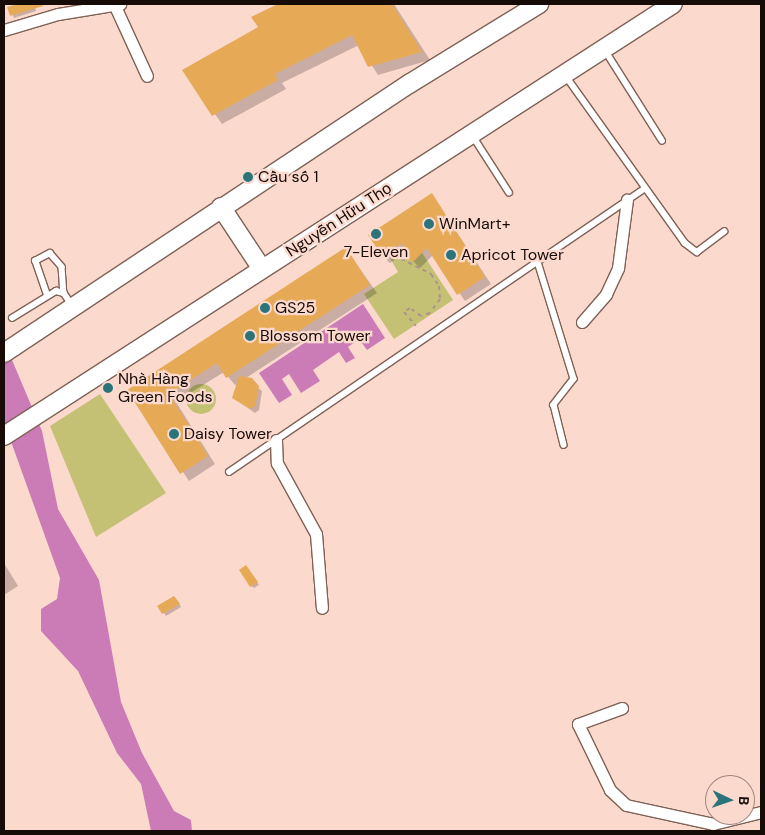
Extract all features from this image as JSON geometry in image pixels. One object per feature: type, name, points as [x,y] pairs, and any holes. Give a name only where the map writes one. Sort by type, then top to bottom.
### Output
[{"type":"main road","points":[[4,353],[37,331],[69,300],[221,207],[539,4]]},
{"type":"main road","name":"Nguyễn Hữu Thọ","points":[[4,436],[673,4]]},
{"type":"main road","points":[[221,207],[262,269]]},
{"type":"street","points":[[4,30],[58,14],[116,5],[147,76]]},
{"type":"street","points":[[582,322],[616,274],[627,200]]},
{"type":"street","points":[[276,440],[277,463],[316,534],[322,608]]},
{"type":"street","points":[[622,708],[578,724],[610,790],[626,805],[713,824],[761,812]]},
{"type":"lane","points":[[604,48],[662,140]]},
{"type":"lane","points":[[565,74],[644,189],[695,252],[724,232]]},
{"type":"lane","points":[[472,135],[509,192]]},
{"type":"lane","points":[[229,472],[644,189]]},
{"type":"lane","points":[[12,318],[47,295],[69,300],[62,267],[50,253],[35,261],[47,295]]},
{"type":"lane","points":[[538,262],[574,379],[554,405],[564,445]]},
{"type":"path","points":[[394,255],[431,274],[439,286],[440,299],[430,313],[421,316],[410,308],[404,312],[416,326]]},
{"type":"shaded area","points":[[415,242],[453,300],[394,339],[364,294],[398,272],[390,258]]},
{"type":"shaded area","points":[[363,304],[385,338],[367,350],[359,339],[348,347],[355,358],[346,363],[339,352],[313,370],[320,381],[301,393],[289,374],[282,379],[292,395],[279,403],[259,373]]},
{"type":"shaded area","points":[[4,341],[42,431],[58,509],[99,580],[121,702],[142,753],[174,811],[191,820],[192,831],[151,831],[141,784],[117,753],[78,671],[41,631],[41,609],[57,599],[60,578],[4,422]]},
{"type":"shaded area","points":[[201,384],[212,388],[216,399],[212,410],[201,414],[190,410],[186,399],[190,388]]},
{"type":"shaded area","points":[[100,394],[166,493],[96,537],[50,426]]},
{"type":"building","points":[[18,4],[43,4],[43,6],[10,16],[7,7]]},
{"type":"building","points":[[278,4],[392,4],[422,52],[368,67],[352,35],[275,74],[278,80],[212,116],[182,70],[258,27],[251,17]]},
{"type":"building","points":[[432,193],[485,277],[457,295],[427,248],[413,262],[405,257],[402,243],[382,256],[368,235]]},
{"type":"building","points":[[346,247],[370,285],[226,378],[217,363],[169,394],[208,456],[180,474],[127,390]]},
{"type":"building","points":[[239,376],[252,378],[259,386],[255,406],[250,409],[232,398]]},
{"type":"building","points":[[246,565],[258,582],[250,587],[239,570]]},
{"type":"building","points":[[174,596],[180,604],[162,614],[157,606]]},
{"type":"place","name":"Cầu số 1","points":[[248,177]]},
{"type":"place","name":"WinMart+","points":[[429,224]]},
{"type":"place","name":"7-Eleven","points":[[376,234]]},
{"type":"place","name":"Apricot Tower","points":[[451,255]]},
{"type":"place","name":"GS25","points":[[265,308]]},
{"type":"place","name":"Blossom Tower","points":[[250,336]]},
{"type":"place","name":"Nhà Hàng Green Foods","points":[[108,388]]},
{"type":"place","name":"Daisy Tower","points":[[174,434]]}]
